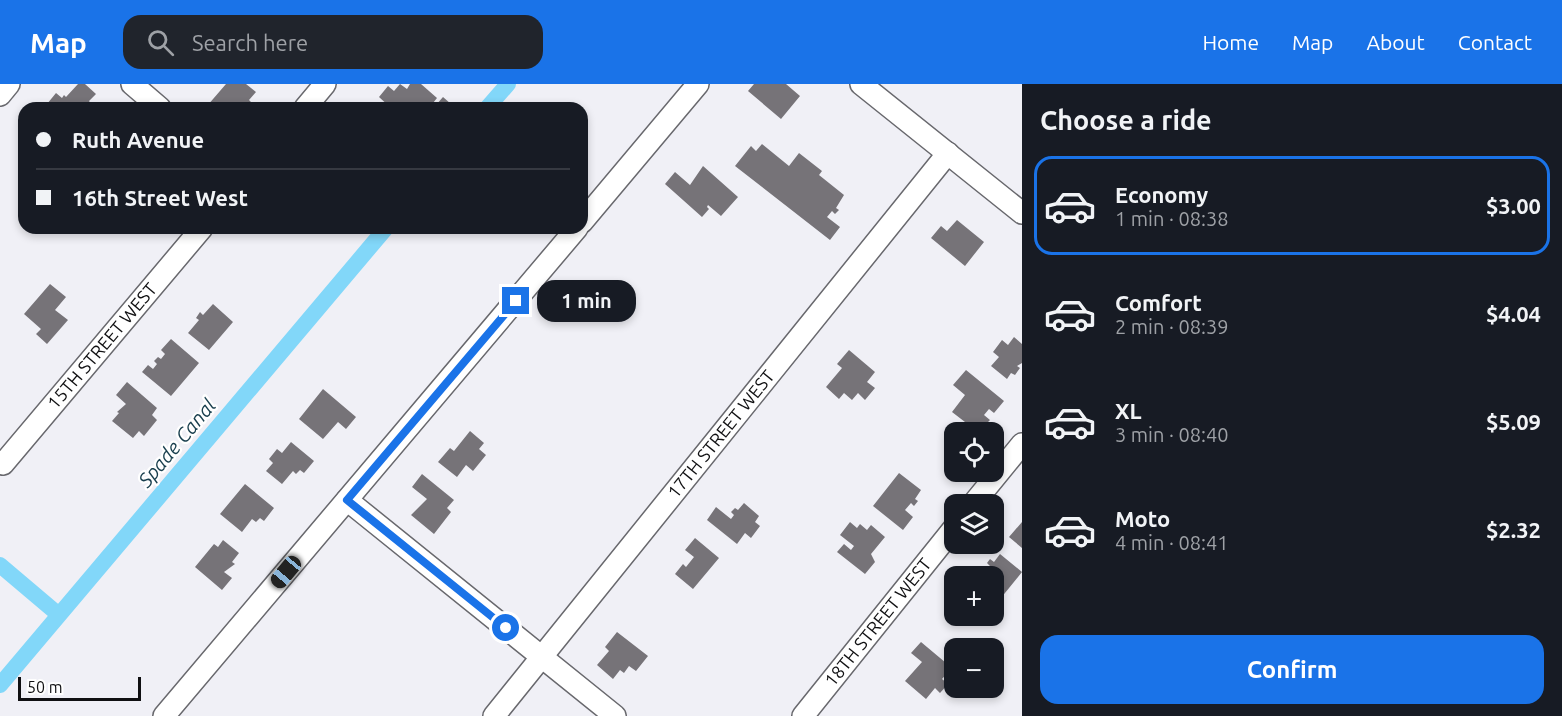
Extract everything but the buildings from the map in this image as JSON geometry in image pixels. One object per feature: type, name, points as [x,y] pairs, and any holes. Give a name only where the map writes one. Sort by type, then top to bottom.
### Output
[{"type":"street","points":[[0,95],[9,84]]},
{"type":"street","points":[[132,84],[153,102]]},
{"type":"street","points":[[310,102],[325,84]]},
{"type":"street","points":[[588,215],[698,84]]},
{"type":"street","points":[[861,84],[1022,213]]},
{"type":"street","name":"17TH STREET WEST","points":[[494,716],[948,153]]},
{"type":"street","name":"15TH STREET WEST","points":[[3,464],[197,234]]},
{"type":"street","points":[[164,716],[572,234]]},
{"type":"street","points":[[982,494],[1022,444]]},
{"type":"street","points":[[347,500],[615,716]]},
{"type":"street","name":"18TH STREET WEST","points":[[803,716],[944,540]]},
{"type":"waterway","name":"Spade Canal","points":[[492,102],[508,84]]},
{"type":"waterway","name":"Spade Canal","points":[[0,685],[381,234]]},
{"type":"waterway","points":[[0,565],[59,615]]},
{"type":"route","points":[[506,628],[347,500],[516,301]]}]
